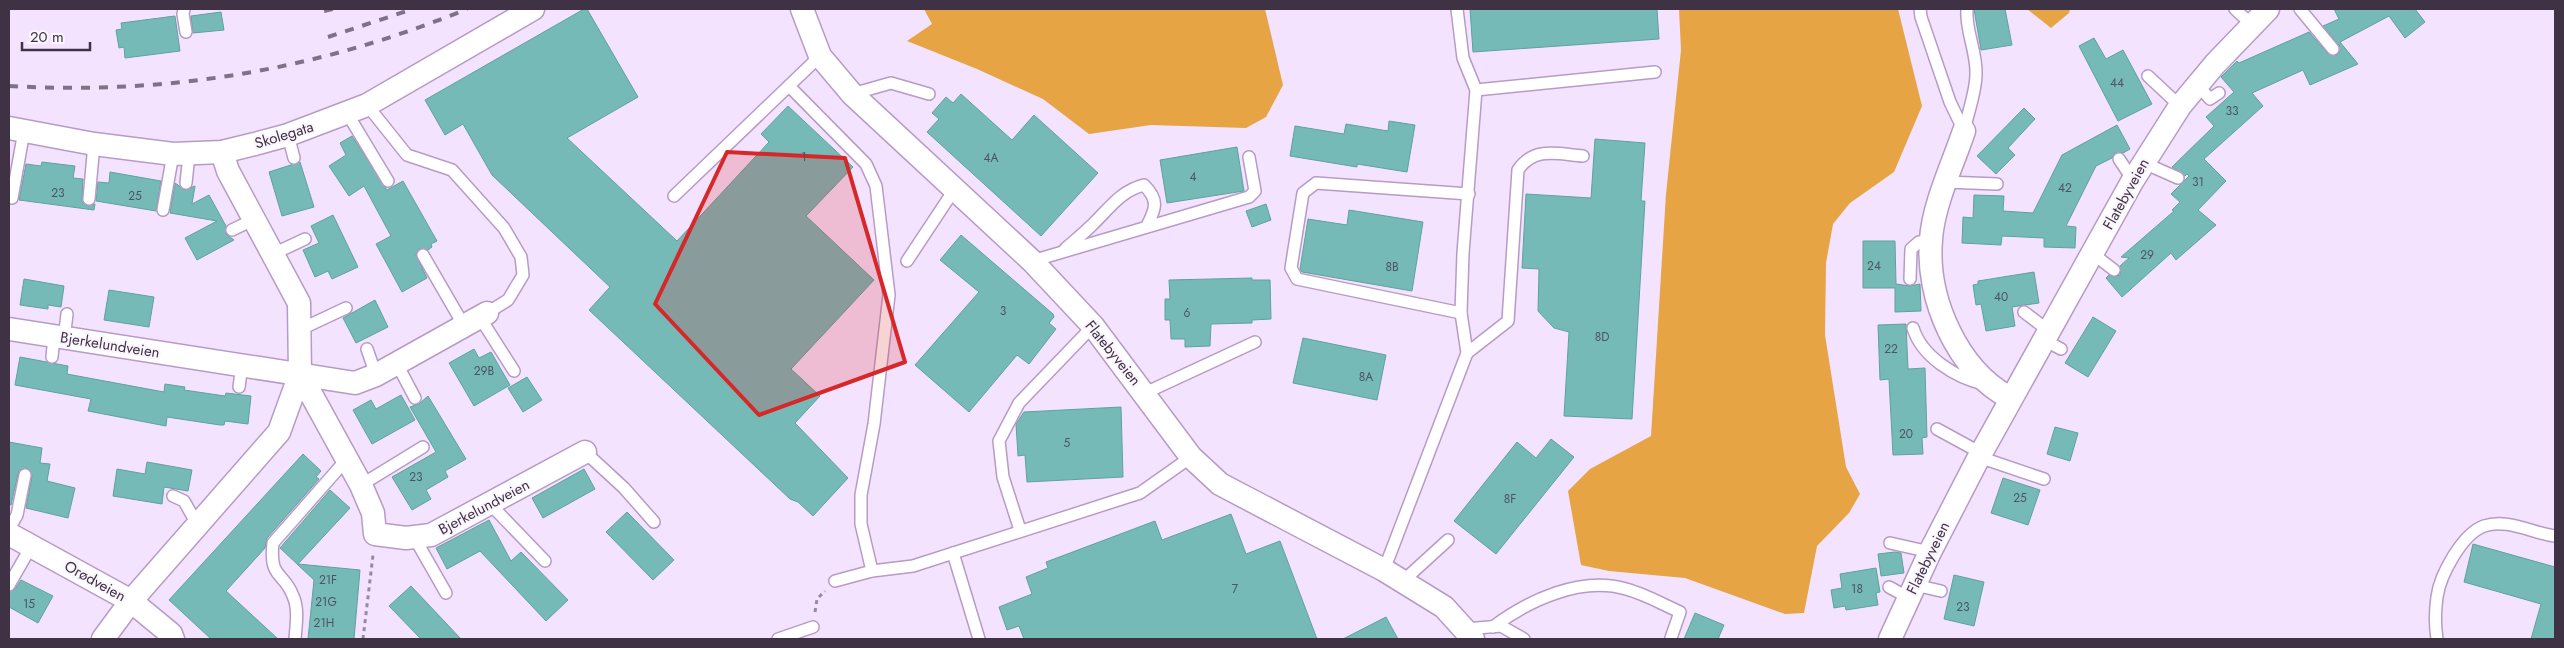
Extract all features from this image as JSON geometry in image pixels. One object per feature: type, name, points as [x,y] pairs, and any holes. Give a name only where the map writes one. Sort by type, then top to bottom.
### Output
[{"type":"street","name":"Skolegata","points":[[17,129],[94,144],[181,154],[222,152],[288,135],[357,109],[533,9]]},
{"type":"street","name":"Flatebyveien","points":[[802,9],[820,56],[852,94],[1032,261],[1093,326],[1145,393],[1191,457],[1220,484],[1394,575],[1444,607],[1469,634]]},
{"type":"street","name":"Flatebyveien","points":[[1890,639],[1930,552],[2010,398],[2052,340],[2092,246],[2180,106],[2197,84],[2251,24],[2268,9]]},
{"type":"street","points":[[1964,131],[1946,182],[1931,239],[1933,282],[1938,303],[1960,348],[1988,385],[2010,398]]},
{"type":"street","points":[[103,639],[131,600],[280,432],[300,374],[299,303],[228,171],[222,152]]},
{"type":"street","name":"Bjerkelundveien","points":[[9,329],[57,344],[242,365],[355,383],[397,364],[476,318]]},
{"type":"street","points":[[300,374],[361,484],[373,512],[375,534]]},
{"type":"street","name":"Bjerkelundveien","points":[[375,534],[414,537],[431,535],[585,452]]},
{"type":"street","name":"Orødveien","points":[[9,534],[131,600],[171,634],[173,639]]},
{"type":"lane","points":[[184,9],[186,32]]},
{"type":"lane","points":[[1394,575],[1467,353],[1461,313],[1463,254],[1476,90],[1463,58],[1457,9]]},
{"type":"lane","points":[[1920,9],[1921,17],[1950,102],[1964,131]]},
{"type":"lane","points":[[1964,131],[1976,74],[1973,45],[1966,17],[1967,9]]},
{"type":"lane","points":[[2235,9],[2251,24]]},
{"type":"lane","points":[[2300,9],[2333,50]]},
{"type":"lane","points":[[674,196],[820,56]]},
{"type":"lane","points":[[1476,90],[1655,72]]},
{"type":"lane","points":[[2148,76],[2180,106]]},
{"type":"lane","points":[[852,94],[891,83],[929,94]]},
{"type":"lane","points":[[2197,84],[2210,99],[2219,92]]},
{"type":"lane","points":[[789,86],[866,164],[876,186],[889,295],[874,424],[861,495],[861,524],[872,571]]},
{"type":"lane","points":[[357,109],[388,181]]},
{"type":"lane","points":[[357,109],[407,156],[452,170],[504,228],[521,256],[523,275],[508,300],[476,318]]},
{"type":"lane","points":[[12,198],[17,129]]},
{"type":"lane","points":[[288,135],[294,158]]},
{"type":"lane","points":[[89,199],[94,144]]},
{"type":"lane","points":[[1467,353],[1508,321],[1518,170],[1525,160],[1539,153],[1583,156]]},
{"type":"lane","points":[[181,154],[186,182]]},
{"type":"lane","points":[[163,210],[181,154]]},
{"type":"lane","points":[[1032,261],[1248,197],[1255,190],[1249,157]]},
{"type":"lane","points":[[2119,159],[2138,172],[2178,178]]},
{"type":"lane","points":[[1946,182],[1997,184]]},
{"type":"lane","points":[[1461,313],[1297,279],[1291,268],[1303,193],[1316,183],[1469,194]]},
{"type":"lane","points":[[1062,252],[1092,225],[1112,202],[1132,188],[1144,185],[1154,195],[1155,210],[1147,226]]},
{"type":"lane","points":[[907,261],[954,190]]},
{"type":"lane","points":[[232,230],[255,220]]},
{"type":"lane","points":[[273,254],[305,239]]},
{"type":"lane","points":[[1910,279],[1911,249],[1919,242],[1931,239]]},
{"type":"lane","points":[[2092,246],[2114,270]]},
{"type":"lane","points":[[423,255],[476,318],[514,371]]},
{"type":"lane","points":[[299,330],[346,308]]},
{"type":"lane","points":[[2024,312],[2052,340]]},
{"type":"lane","points":[[57,344],[67,314]]},
{"type":"lane","points":[[1020,530],[1003,477],[998,440],[1019,403],[1093,326]]},
{"type":"lane","points":[[1913,328],[1917,340],[1927,353],[1970,381],[1988,385]]},
{"type":"lane","points":[[1145,393],[1255,342]]},
{"type":"lane","points":[[367,349],[376,375]]},
{"type":"lane","points":[[397,364],[415,398]]},
{"type":"lane","points":[[239,388],[242,365]]},
{"type":"lane","points":[[1937,429],[1980,455],[2044,479]]},
{"type":"lane","points":[[361,484],[423,447]]},
{"type":"lane","points":[[585,452],[624,488],[654,522]]},
{"type":"lane","points":[[835,581],[872,571],[913,566],[1020,530],[1140,493],[1191,457]]},
{"type":"lane","points":[[295,639],[296,607],[293,594],[276,573],[272,558],[273,543],[346,460]]},
{"type":"lane","points":[[9,529],[17,515],[25,476]]},
{"type":"lane","points":[[173,496],[184,500],[197,524]]},
{"type":"lane","points":[[490,504],[545,561]]},
{"type":"lane","points":[[2437,639],[2435,627],[2437,596],[2445,573],[2468,536],[2484,526],[2507,524],[2555,536]]},
{"type":"lane","points":[[414,537],[446,594]]},
{"type":"lane","points":[[1394,575],[1448,540]]},
{"type":"lane","points":[[1890,543],[1930,552]]},
{"type":"lane","points":[[9,585],[32,545]]},
{"type":"lane","points":[[953,553],[979,639]]},
{"type":"lane","points":[[1493,627],[1510,614],[1552,595],[1582,586],[1604,584],[1627,589],[1680,612],[1671,638]]},
{"type":"lane","points":[[1889,587],[1912,592],[1941,591]]},
{"type":"lane","points":[[1469,634],[1501,626],[1524,639]]},
{"type":"lane","points":[[778,639],[813,627]]},
{"type":"path","points":[[364,639],[375,534]]},
{"type":"path","points":[[813,627],[817,599],[835,581]]},
{"type":"highlighted area","points":[[727,152],[845,158],[905,362],[759,415],[655,304]]},
{"type":"shaded area","points":[[924,9],[1265,9],[1283,85],[1266,117],[1246,128],[1151,125],[1089,134],[1043,99],[977,69],[907,41],[932,24]]},
{"type":"shaded area","points":[[1679,9],[1898,9],[1922,106],[1894,172],[1850,203],[1833,224],[1826,263],[1825,335],[1846,467],[1860,494],[1849,513],[1817,546],[1804,613],[1785,614],[1685,578],[1609,571],[1581,565],[1568,491],[1590,469],[1651,436],[1666,194],[1681,50]]},
{"type":"shaded area","points":[[2027,9],[2070,9],[2069,13],[2051,28]]},
{"type":"building","points":[[587,9],[638,97],[567,138],[677,241],[769,142],[761,134],[788,106],[853,167],[806,216],[874,280],[791,369],[820,396],[795,423],[848,478],[813,516],[798,502],[790,499],[589,310],[610,287],[492,175],[463,124],[445,135],[425,100]]},
{"type":"building","points":[[1470,9],[1657,9],[1659,39],[1473,52]]},
{"type":"building","points":[[1974,9],[2005,9],[2012,45],[1981,50]]},
{"type":"building","points":[[2334,9],[2415,9],[2425,22],[2405,38],[2389,16],[2340,42],[2358,64],[2310,85],[2303,70],[2252,93],[2263,106],[2204,159],[2226,181],[2198,210],[2216,225],[2176,260],[2171,253],[2122,297],[2106,278],[2109,275],[2114,277],[2120,275],[2120,266],[2129,258],[2121,257],[2174,211],[2172,210],[2180,202],[2171,194],[2189,176],[2187,174],[2185,176],[2172,167],[2214,126],[2206,117],[2234,92],[2221,77],[2237,61],[2239,63],[2309,32],[2328,54],[2337,55],[2340,51],[2339,45],[2323,26],[2339,19]]},
{"type":"building","points":[[221,12],[224,30],[193,33],[191,16]]},
{"type":"building","points":[[175,16],[180,51],[125,58],[124,47],[119,48],[116,30],[122,29],[121,23]]},
{"type":"building","points":[[2094,38],[2106,59],[2123,50],[2152,104],[2118,121],[2079,46]]},
{"type":"building","points":[[961,94],[1012,140],[1034,115],[1098,173],[1041,236],[927,132],[939,119],[932,113],[946,97],[953,103]]},
{"type":"building","points":[[2024,108],[2035,119],[2008,148],[2015,155],[1996,174],[1977,156]]},
{"type":"building","points":[[1389,121],[1415,125],[1407,172],[1357,164],[1357,167],[1290,156],[1295,126],[1344,134],[1346,124],[1388,131]]},
{"type":"building","points":[[2117,125],[2130,149],[2123,153],[2115,153],[2112,158],[2096,166],[2066,226],[2076,227],[2075,248],[2044,247],[2044,238],[2002,236],[2001,245],[1962,243],[1963,217],[1973,218],[1974,195],[2004,196],[2003,211],[2033,213],[2062,155]]},
{"type":"building","points":[[352,136],[387,190],[403,181],[437,241],[431,244],[432,247],[428,250],[419,249],[416,255],[427,278],[402,292],[376,244],[391,236],[364,186],[349,196],[329,166],[346,155],[340,143]]},
{"type":"building","points":[[1595,139],[1645,143],[1641,201],[1645,201],[1632,419],[1564,416],[1569,332],[1554,328],[1538,311],[1539,269],[1522,268],[1526,194],[1591,198]]},
{"type":"building","points":[[1237,147],[1244,191],[1167,203],[1160,160]]},
{"type":"building","points":[[42,162],[75,166],[73,178],[83,179],[82,202],[88,206],[95,204],[94,210],[19,200],[26,164],[41,166]]},
{"type":"building","points":[[300,162],[314,207],[282,216],[269,172]]},
{"type":"building","points":[[110,172],[161,181],[156,211],[96,201],[98,182],[109,183]]},
{"type":"building","points":[[175,183],[185,190],[195,186],[192,204],[209,195],[226,226],[226,234],[234,240],[197,260],[185,238],[217,221],[170,213]]},
{"type":"building","points":[[1266,204],[1271,220],[1252,227],[1246,211]]},
{"type":"building","points":[[1349,210],[1423,222],[1412,291],[1302,272],[1300,269],[1308,219],[1347,225]]},
{"type":"building","points":[[333,215],[358,267],[332,279],[328,271],[315,277],[303,250],[319,243],[311,226]]},
{"type":"building","points":[[961,235],[1053,314],[1054,317],[1049,323],[1056,329],[1029,364],[1017,355],[969,412],[915,365],[979,292],[940,260]]},
{"type":"building","points":[[1863,241],[1895,241],[1896,284],[1910,286],[1920,284],[1921,311],[1895,312],[1895,288],[1863,288]]},
{"type":"building","points":[[2034,272],[2039,303],[2012,307],[2015,326],[1986,331],[1981,304],[1976,305],[1973,285],[1978,284],[1978,281]]},
{"type":"building","points":[[1252,278],[1252,280],[1270,280],[1271,319],[1252,320],[1252,323],[1211,324],[1210,346],[1185,347],[1185,339],[1171,339],[1170,320],[1165,320],[1165,299],[1170,299],[1169,280]]},
{"type":"building","points":[[24,279],[64,286],[61,307],[48,305],[48,309],[20,305]]},
{"type":"building","points":[[109,290],[154,297],[149,327],[104,320]]},
{"type":"building","points":[[375,300],[388,327],[356,343],[343,318]]},
{"type":"building","points":[[2093,317],[2116,331],[2088,377],[2065,363]]},
{"type":"building","points":[[1906,324],[1908,369],[1925,368],[1927,437],[1922,438],[1923,454],[1893,455],[1889,379],[1880,380],[1878,325]]},
{"type":"building","points":[[1303,338],[1386,355],[1377,400],[1293,383]]},
{"type":"building","points":[[474,349],[479,358],[491,352],[510,385],[474,406],[449,363]]},
{"type":"building","points":[[20,357],[68,366],[67,374],[164,392],[165,384],[185,387],[184,390],[225,396],[226,393],[251,396],[248,424],[225,421],[224,425],[220,425],[167,417],[166,426],[88,411],[91,399],[15,385]]},
{"type":"building","points":[[527,377],[542,400],[523,412],[508,388]]},
{"type":"building","points":[[401,395],[415,420],[372,444],[353,410],[371,400],[376,409]]},
{"type":"building","points":[[428,396],[466,459],[445,471],[448,477],[426,490],[431,499],[412,510],[392,477],[436,452],[410,407],[419,404]]},
{"type":"building","points":[[1121,407],[1123,477],[1027,482],[1025,455],[1018,456],[1016,424],[1024,412]]},
{"type":"building","points":[[2055,427],[2078,433],[2070,461],[2047,454]]},
{"type":"building","points":[[1551,439],[1574,457],[1496,554],[1454,521],[1517,442],[1536,458]]},
{"type":"building","points":[[9,442],[42,448],[40,463],[50,464],[47,481],[75,488],[68,518],[26,508],[32,476],[27,468],[19,470],[11,505],[9,504]]},
{"type":"building","points":[[303,454],[321,471],[316,477],[319,479],[267,538],[265,548],[226,591],[278,639],[211,639],[169,600]]},
{"type":"building","points":[[147,462],[192,470],[188,491],[164,487],[162,504],[113,496],[117,469],[145,474]]},
{"type":"building","points":[[584,469],[595,489],[543,518],[532,498]]},
{"type":"building","points":[[2003,478],[2040,490],[2028,525],[1991,513]]},
{"type":"building","points":[[330,490],[350,508],[298,564],[360,570],[354,639],[308,639],[314,580],[280,548]]},
{"type":"building","points":[[627,512],[674,560],[653,580],[606,532]]},
{"type":"building","points":[[1231,514],[1246,554],[1280,541],[1317,639],[1024,639],[1019,626],[1007,630],[999,607],[1032,594],[1026,577],[1048,568],[1046,562],[1155,521],[1162,540]]},
{"type":"building","points":[[489,520],[511,561],[521,552],[568,600],[546,621],[480,551],[447,569],[436,548]]},
{"type":"building","points":[[2473,544],[2555,567],[2555,639],[2531,639],[2541,604],[2464,582]]},
{"type":"building","points":[[1901,553],[1904,573],[1881,576],[1878,554]]},
{"type":"building","points":[[1876,568],[1880,592],[1876,593],[1878,605],[1846,610],[1845,606],[1834,608],[1831,590],[1842,588],[1840,574]]},
{"type":"building","points":[[1954,575],[1984,582],[1974,626],[1944,619]]},
{"type":"building","points":[[21,580],[53,596],[38,623],[9,607],[9,592],[15,589]]},
{"type":"building","points":[[411,586],[461,639],[421,639],[389,606]]},
{"type":"building","points":[[1695,613],[1724,625],[1718,639],[1684,639]]},
{"type":"building","points":[[1386,617],[1398,639],[1343,639]]},
{"type":"railway","points":[[324,11],[333,9]]},
{"type":"railway","points":[[328,37],[413,9]]},
{"type":"railway","points":[[9,86],[69,88],[127,86],[185,82],[242,74],[299,63],[355,48],[467,9]]}]
